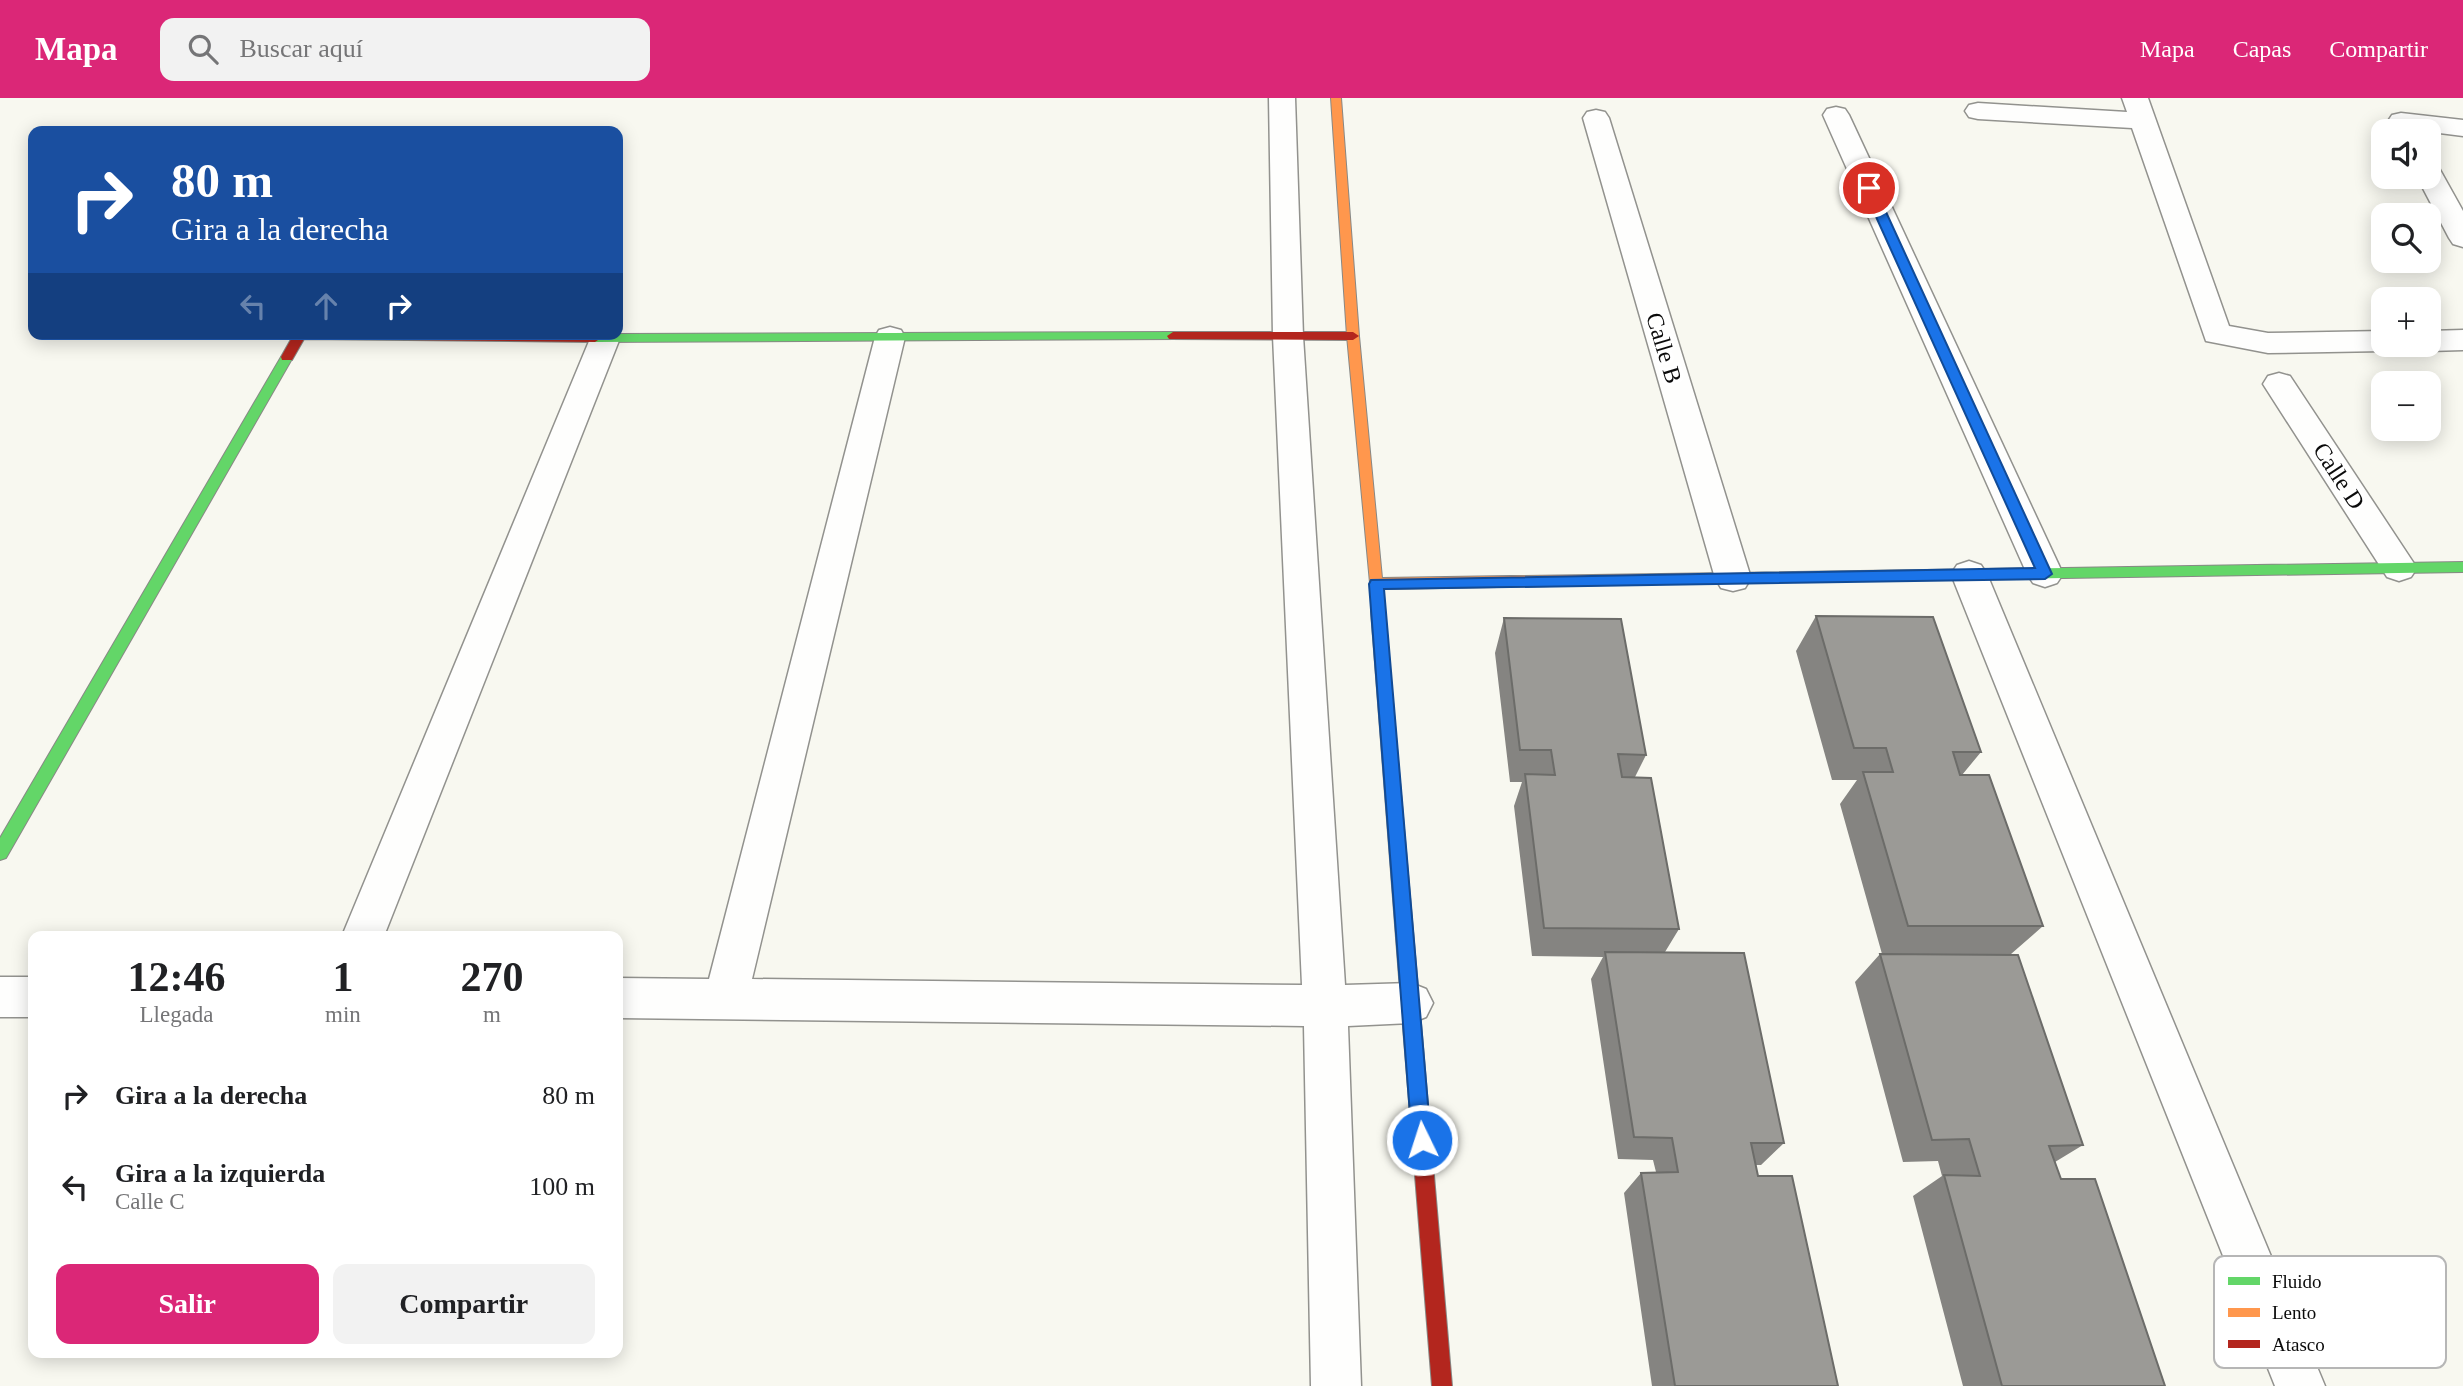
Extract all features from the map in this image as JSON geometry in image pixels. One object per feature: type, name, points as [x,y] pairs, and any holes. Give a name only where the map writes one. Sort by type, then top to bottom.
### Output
[{"type":"street","points":[[1282,98],[1289,336],[1325,1006],[1336,1386]]},
{"type":"street","points":[[1336,98],[1353,336],[1442,1386]]},
{"type":"street","points":[[1978,111],[2139,110],[2217,334],[2268,343],[2371,341]]},
{"type":"street","points":[[1836,115],[2045,574]]},
{"type":"street","points":[[2399,117],[2463,128]]},
{"type":"street","name":"Calle B","points":[[1596,118],[1733,578]]},
{"type":"street","points":[[2437,189],[2463,238]]},
{"type":"street","points":[[623,338],[1353,336]]},
{"type":"street","points":[[726,998],[890,337]]},
{"type":"street","points":[[0,853],[297,340]]},
{"type":"street","points":[[365,931],[604,340]]},
{"type":"street","points":[[2441,341],[2463,340]]},
{"type":"street","name":"Calle D","points":[[2279,384],[2399,568]]},
{"type":"street","points":[[1376,584],[2463,567]]},
{"type":"street","points":[[1969,574],[2247,1256]]},
{"type":"street","points":[[0,997],[28,997]]},
{"type":"street","points":[[623,998],[1325,1006],[1411,1003]]},
{"type":"street","points":[[2293,1368],[2300,1386]]},
{"type":"building","points":[[1816,616],[1933,617],[1981,752],[1953,752],[1960,775],[1989,775],[2043,926],[1908,926],[1863,772],[1893,772],[1886,748],[1854,748]]},
{"type":"building","points":[[1504,618],[1621,619],[1646,755],[1618,754],[1622,777],[1651,778],[1679,929],[1544,928],[1525,774],[1555,775],[1551,750],[1520,750]]},
{"type":"building","points":[[1605,952],[1744,953],[1784,1143],[1751,1143],[1758,1176],[1792,1176],[1838,1386],[1675,1386],[1641,1173],[1678,1172],[1672,1138],[1634,1137]]},
{"type":"building","points":[[1880,954],[2018,955],[2083,1145],[2049,1146],[2061,1179],[2095,1179],[2165,1386],[2002,1386],[1944,1175],[1980,1176],[1969,1139],[1932,1140]]},
{"type":"traffic: fast","points":[[623,338],[1173,336]]},
{"type":"traffic: fast","points":[[0,853],[287,357]]},
{"type":"traffic: fast","points":[[1924,575],[2463,567]]},
{"type":"traffic: fast","points":[[1378,611],[1408,977]]},
{"type":"traffic: slow","points":[[1336,98],[1353,336],[1378,611]]},
{"type":"traffic: slow","points":[[1376,584],[1924,575]]},
{"type":"traffic: jam","points":[[1173,336],[1353,336]]},
{"type":"traffic: jam","points":[[287,357],[297,340]]},
{"type":"traffic: jam","points":[[1408,977],[1442,1386]]},
{"type":"route","points":[[1422,1140],[1376,584],[2045,574],[1869,188]]}]
